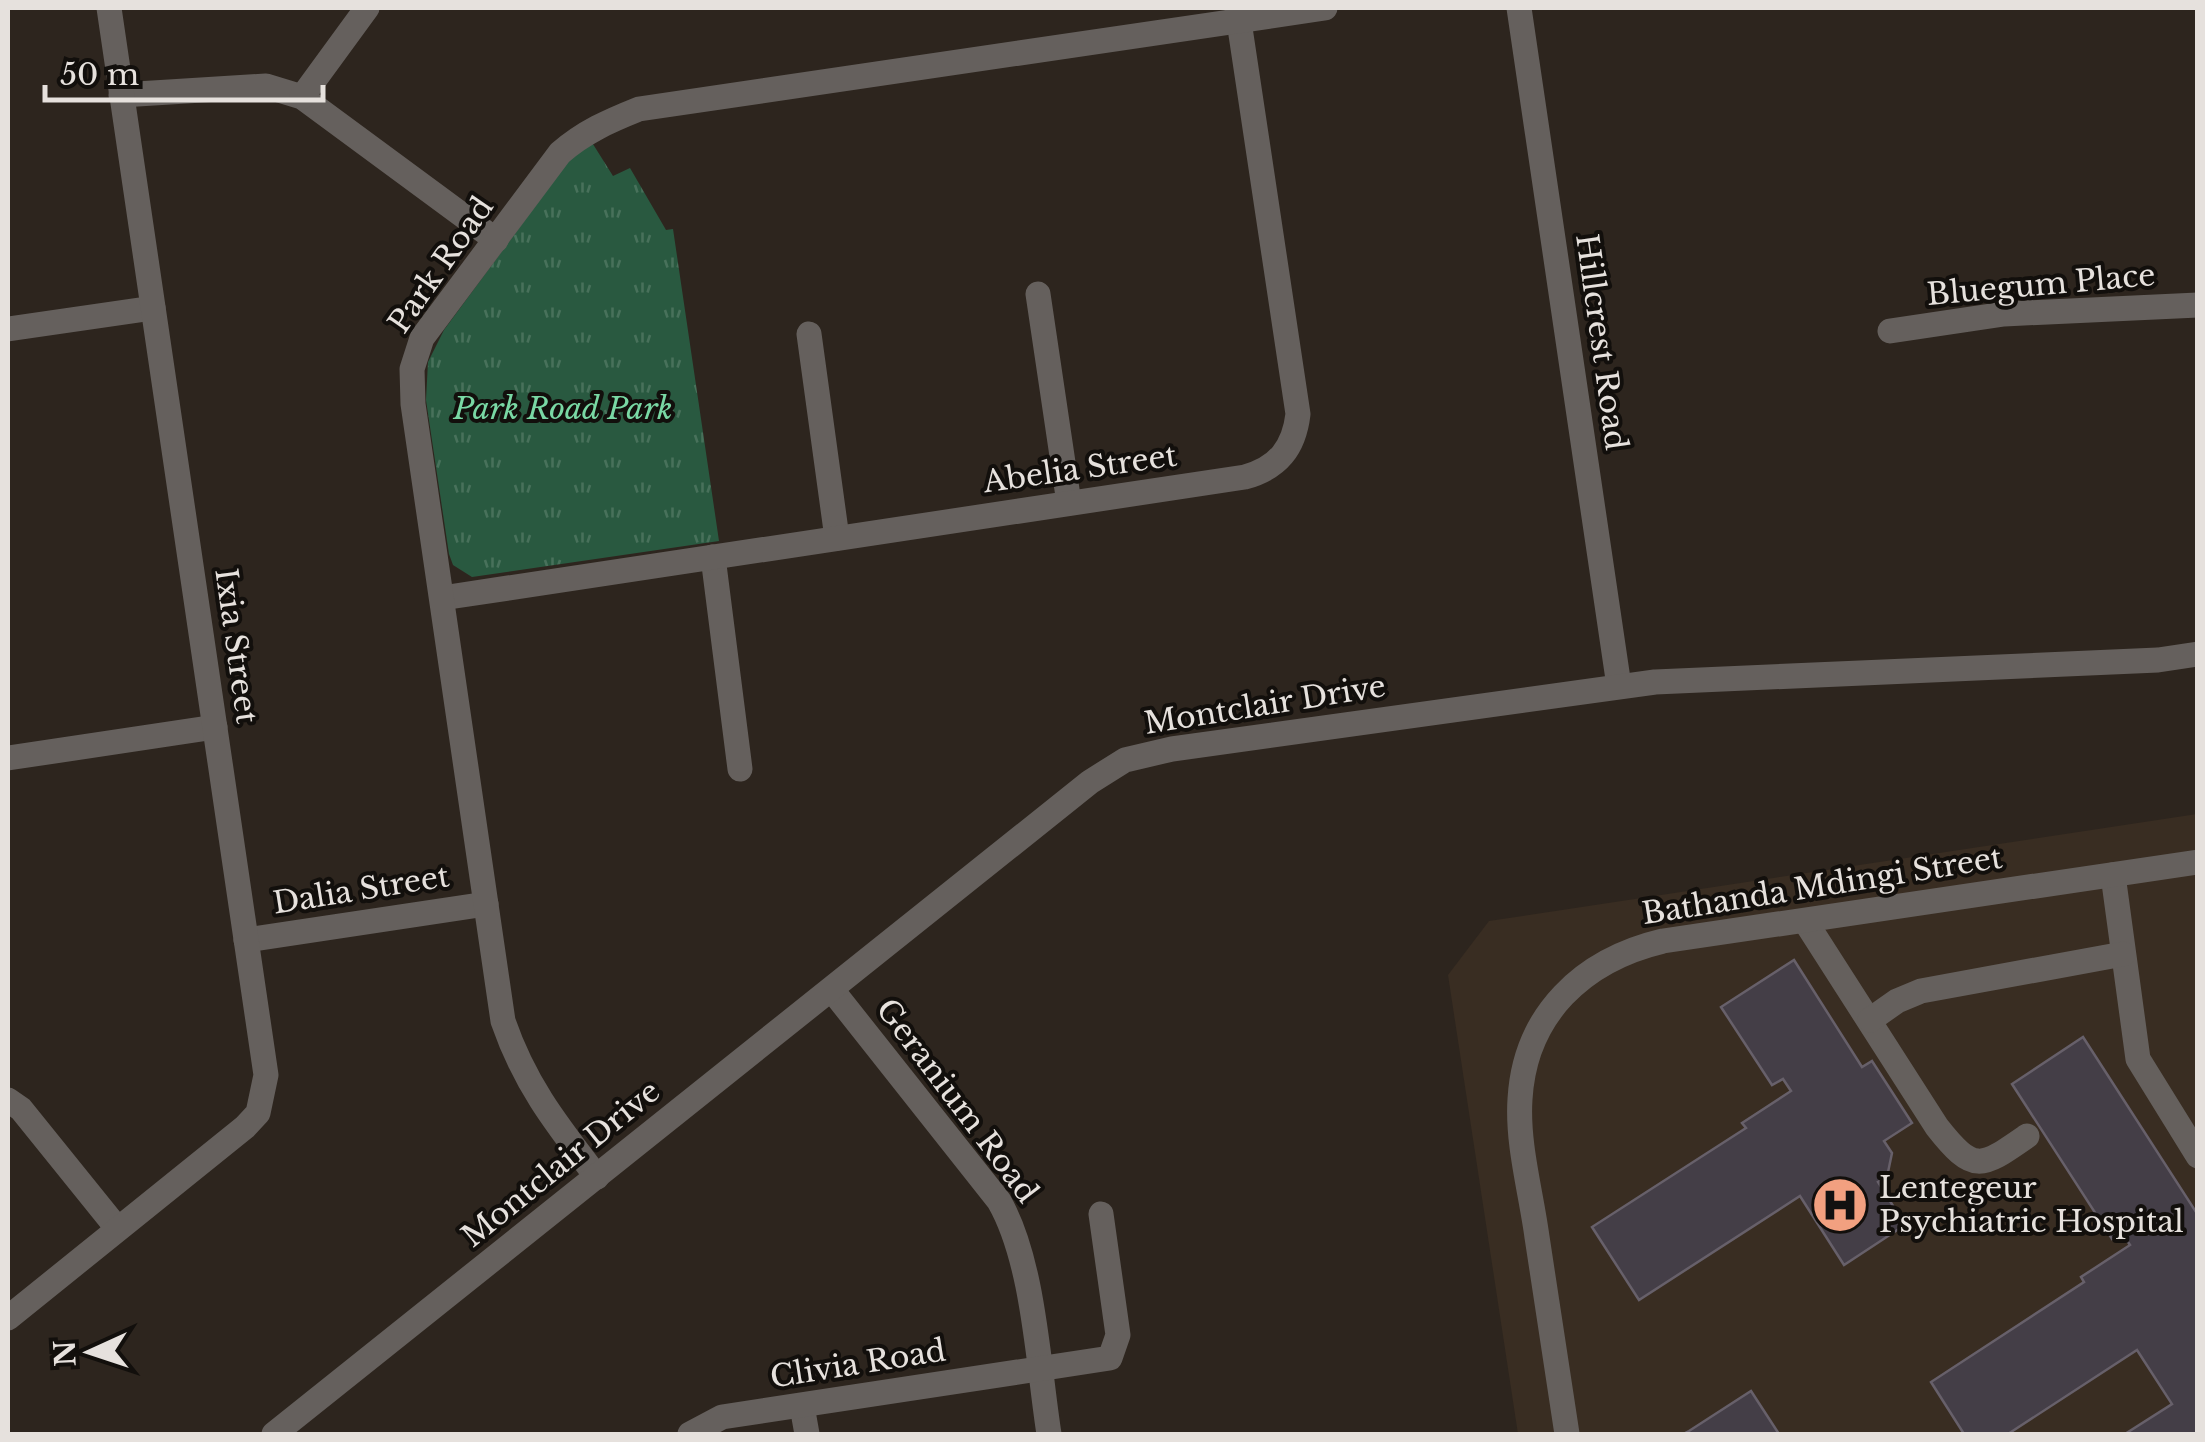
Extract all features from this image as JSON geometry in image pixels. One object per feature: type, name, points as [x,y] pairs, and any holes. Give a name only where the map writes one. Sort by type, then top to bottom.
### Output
[{"type":"street","name":"Ixia Street","points":[[8,1318],[246,1127],[258,1113],[266,1075],[109,8]]},
{"type":"street","points":[[302,97],[367,8]]},
{"type":"street","name":"Park Road","points":[[598,1177],[540,1102],[518,1064],[503,1021],[413,404],[412,370],[422,338],[560,153],[601,124],[638,110],[1238,14],[1325,8]]},
{"type":"street","name":"Hillcrest Road","points":[[1519,8],[1619,686]]},
{"type":"street","name":"Abelia Street","points":[[442,598],[1258,474],[1280,459],[1296,430],[1298,414],[1238,14]]},
{"type":"street","points":[[122,95],[266,86],[302,97],[496,240]]},
{"type":"street","points":[[1038,294],[1069,504]]},
{"type":"street","name":"Bluegum Place","points":[[1890,331],[2004,314],[2198,306]]},
{"type":"street","points":[[8,330],[153,308]]},
{"type":"street","points":[[808,334],[837,538]]},
{"type":"street","points":[[713,556],[740,769]]},
{"type":"street","name":"Montclair Drive","points":[[274,1434],[1090,782],[1125,760],[1172,749],[1655,682],[2158,660],[2198,654]]},
{"type":"street","points":[[8,758],[214,727]]},
{"type":"street","name":"Bathanda Mdingi Street","points":[[1567,1434],[1521,1130],[1520,1101],[1531,1046],[1561,996],[1607,960],[1663,941],[2198,862]]},
{"type":"street","points":[[2112,874],[2138,1058],[2198,1156]]},
{"type":"street","name":"Dalia Street","points":[[246,940],[486,904]]},
{"type":"street","points":[[1804,920],[1937,1127],[1958,1153],[1975,1162],[1993,1159],[2027,1136]]},
{"type":"street","points":[[1870,1020],[1897,1001],[1922,991],[2123,954]]},
{"type":"street","name":"Geranium Road","points":[[832,990],[1009,1218],[1022,1255],[1048,1434]]},
{"type":"street","points":[[8,1100],[21,1109],[117,1228]]},
{"type":"street","name":"Clivia Road","points":[[690,1434],[722,1418],[1110,1358],[1118,1335],[1102,1214]]},
{"type":"street","points":[[802,1406],[806,1434]]},
{"type":"shaded area","name":"Lentegeur Psychiatric Hospital","points":[[2197,814],[2197,1434],[1518,1434],[1448,975],[1489,921]]},
{"type":"green space","name":"Park Road Park","points":[[591,141],[613,176],[630,168],[666,230],[673,229],[719,541],[472,577],[453,565],[449,554],[426,400],[428,362],[444,330],[569,160]]},
{"type":"building","points":[[1794,960],[1862,1067],[1872,1061],[1912,1123],[1884,1141],[1892,1153],[1887,1177],[1878,1182],[1905,1225],[1844,1265],[1800,1196],[1639,1300],[1592,1227],[1746,1128],[1742,1123],[1791,1091],[1783,1079],[1772,1085],[1721,1007]]},
{"type":"building","points":[[2083,1037],[2198,1215],[2198,1434],[2125,1434],[2172,1404],[2137,1350],[2008,1434],[1964,1434],[1931,1382],[2084,1282],[2081,1277],[2130,1245],[2121,1232],[2112,1239],[2012,1084]]},
{"type":"building","points":[[1751,1391],[1779,1434],[1683,1434],[1689,1431]]},
{"type":"place","name":"Lentegeur Psychiatric Hospital","points":[[1840,1205]]}]
